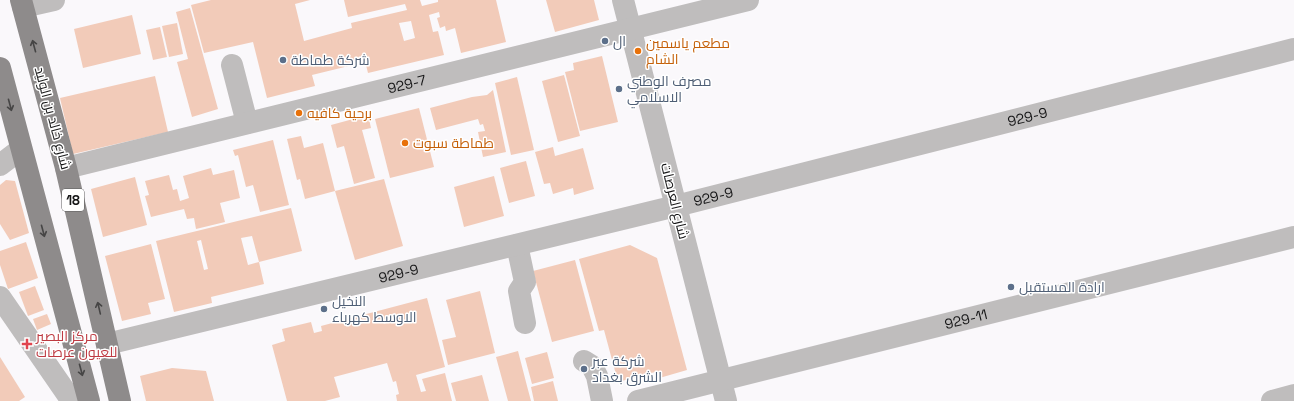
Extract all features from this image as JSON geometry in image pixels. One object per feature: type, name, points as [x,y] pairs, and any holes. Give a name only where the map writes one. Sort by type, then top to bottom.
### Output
[{"type":"main road","name":"شارع خالد بن الوليد","points":[[22,4],[66,168],[120,401]]},
{"type":"main road","points":[[0,68],[89,401]]},
{"type":"street","points":[[22,4],[54,0]]},
{"type":"street","name":"شارع العرصات","points":[[623,0],[724,391]]},
{"type":"street","name":"929-7","points":[[66,168],[748,0]]},
{"type":"street","name":"929-9","points":[[107,344],[676,206],[1294,49]]},
{"type":"street","points":[[232,65],[247,123]]},
{"type":"street","points":[[0,165],[21,149]]},
{"type":"street","name":"929-11","points":[[638,401],[724,391],[1294,237]]},
{"type":"street","points":[[517,245],[525,282],[519,291],[525,323]]},
{"type":"street","points":[[0,298],[65,399]]},
{"type":"street","points":[[584,361],[592,366],[597,376],[602,401]]},
{"type":"street","points":[[1272,401],[1294,396]]},
{"type":"building","points":[[211,0],[310,0],[295,4],[304,41],[352,28],[351,23],[407,10],[405,4],[348,17],[344,0],[420,0],[422,6],[438,2],[438,0],[496,0],[506,42],[461,53],[455,28],[446,31],[445,26],[440,28],[437,18],[440,17],[439,12],[429,15],[433,32],[438,31],[444,55],[368,73],[364,57],[359,58],[361,63],[312,75],[315,86],[267,98],[253,42],[204,53],[191,5]],"holes":[[[411,21],[415,38],[404,41],[399,23]]]},
{"type":"building","points":[[546,0],[594,0],[599,20],[555,32]]},
{"type":"building","points":[[190,8],[218,109],[192,117],[177,62],[188,59],[176,12]]},
{"type":"building","points":[[132,15],[141,54],[83,68],[74,29]]},
{"type":"building","points":[[177,23],[183,54],[169,57],[162,26]]},
{"type":"building","points":[[160,27],[167,57],[153,60],[146,30]]},
{"type":"building","points":[[602,56],[618,122],[580,131],[565,72],[574,70],[573,63]]},
{"type":"building","points":[[564,75],[580,136],[558,142],[542,81]]},
{"type":"building","points":[[155,76],[168,132],[73,154],[60,98]]},
{"type":"building","points":[[517,77],[534,150],[511,155],[495,83]]},
{"type":"building","points":[[493,90],[506,152],[483,157],[478,132],[485,131],[483,124],[480,125],[478,119],[436,130],[430,108],[472,97],[487,95]]},
{"type":"building","name":"طماطة سبوت","points":[[419,108],[434,167],[390,178],[375,119]]},
{"type":"building","points":[[368,115],[371,128],[362,130],[375,178],[354,184],[344,146],[337,148],[331,125]]},
{"type":"building","points":[[301,136],[304,148],[323,143],[335,191],[305,199],[300,179],[297,180],[287,139]]},
{"type":"building","points":[[273,140],[289,205],[260,212],[253,185],[246,187],[238,155],[235,156],[233,150]]},
{"type":"building","points":[[553,147],[555,156],[583,148],[594,189],[574,195],[573,188],[553,194],[550,183],[544,184],[535,152]]},
{"type":"building","points":[[526,161],[535,196],[509,203],[500,168]]},
{"type":"building","points":[[211,168],[213,175],[234,170],[240,198],[220,203],[225,222],[196,229],[194,218],[187,219],[184,209],[151,217],[145,196],[149,195],[145,181],[169,175],[173,190],[177,189],[180,201],[189,198],[183,176]]},
{"type":"building","points":[[494,176],[504,216],[464,227],[454,187]]},
{"type":"building","points":[[135,177],[147,225],[103,237],[91,189]]},
{"type":"building","points":[[384,179],[403,246],[355,260],[335,191]]},
{"type":"building","points":[[6,180],[15,181],[29,233],[10,240],[0,224],[0,185]]},
{"type":"building","points":[[291,208],[302,251],[259,262],[264,284],[211,297],[212,303],[174,312],[156,241]],"holes":[[[252,236],[259,262],[248,265],[241,238]],[[201,240],[208,269],[204,270],[197,241]]]},
{"type":"building","points":[[26,242],[38,278],[8,289],[0,265],[0,251]]},
{"type":"building","points":[[151,244],[165,299],[148,303],[151,314],[122,321],[105,256]]},
{"type":"building","points":[[630,245],[657,258],[687,370],[656,379],[655,372],[618,382],[604,330],[599,331],[579,259]]},
{"type":"building","points":[[575,260],[594,331],[552,342],[533,271]]},
{"type":"building","points":[[35,286],[44,310],[28,316],[19,292]]},
{"type":"building","points":[[480,291],[495,353],[448,365],[442,340],[456,337],[446,300]]},
{"type":"building","points":[[427,298],[445,367],[416,375],[421,392],[426,391],[422,379],[445,373],[452,401],[397,401],[396,395],[399,394],[396,381],[393,382],[387,363],[334,377],[340,397],[325,401],[287,401],[272,345],[285,341],[282,329],[311,322],[314,333],[322,331],[321,326]]},
{"type":"building","points":[[47,314],[51,324],[37,330],[33,319]]},
{"type":"building","points":[[518,351],[531,401],[508,401],[496,357]]},
{"type":"building","points":[[547,352],[554,378],[532,384],[525,358]]},
{"type":"building","points":[[0,357],[25,397],[19,401],[0,401]]},
{"type":"building","points":[[172,368],[206,371],[214,401],[146,401],[140,376]]},
{"type":"building","points":[[482,375],[489,401],[456,401],[451,383]]},
{"type":"building","points":[[553,381],[558,401],[534,401],[531,387]]},
{"type":"place","name":"ال","points":[[605,41]]},
{"type":"place","name":"مطعم ياسمين الشام","points":[[638,51]]},
{"type":"place","name":"شركة طماطة","points":[[283,60]]},
{"type":"place","name":"مصرف الوطني الاسلامي","points":[[619,89]]},
{"type":"place","name":"برحية كافيه","points":[[299,113]]},
{"type":"place","name":"طماطة سبوت","points":[[405,143]]},
{"type":"place","name":"ارادة المستقبل","points":[[1011,287]]},
{"type":"place","name":"النخيل الاوسط كهرباء","points":[[324,309]]},
{"type":"place","name":"مركز البصير للعيون عرصات","points":[[27,344]]},
{"type":"place","name":"شركة عبر الشرق بغداد","points":[[584,369]]}]
